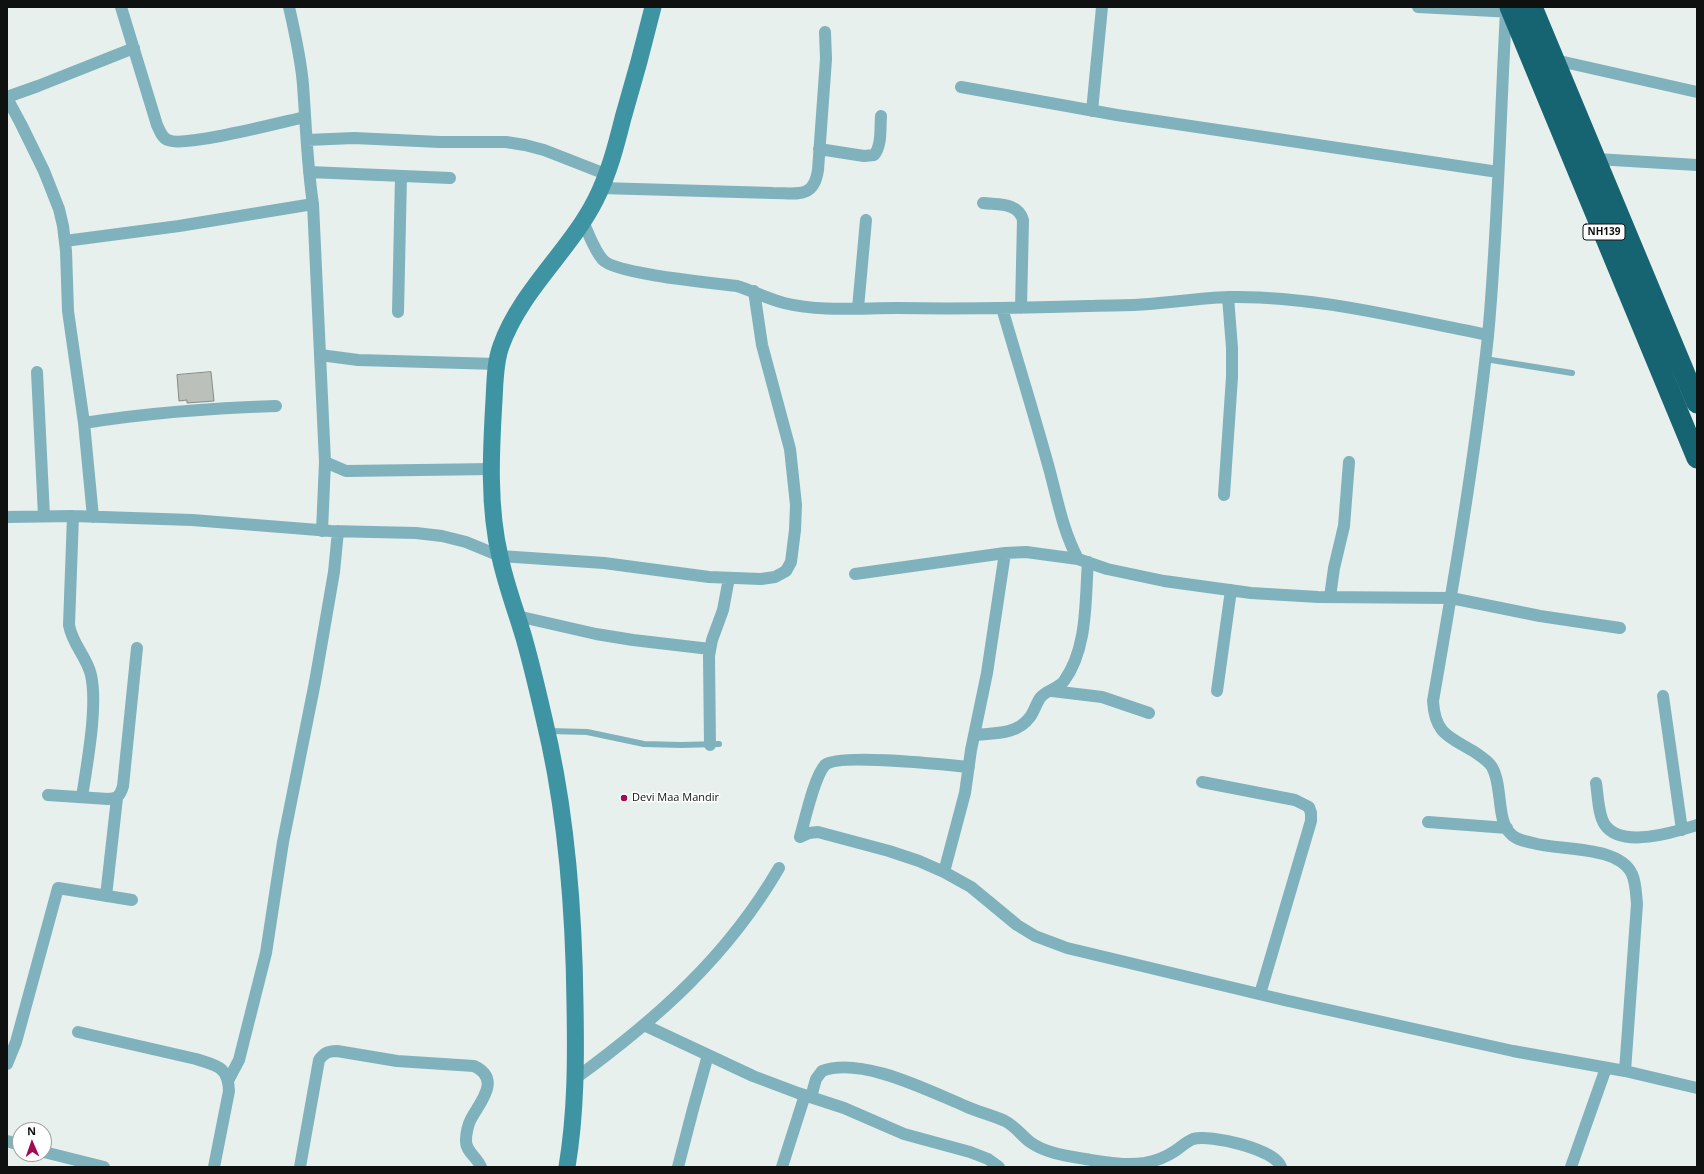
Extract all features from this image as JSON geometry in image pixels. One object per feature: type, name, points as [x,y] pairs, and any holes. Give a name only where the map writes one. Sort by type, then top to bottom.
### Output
[{"type":"highway","name":"NH139","points":[[1509,10],[1697,458]]},
{"type":"highway","name":"NH139","points":[[1534,10],[1596,159],[1692,378],[1697,403]]},
{"type":"street","points":[[121,7],[157,125],[167,140],[175,142],[203,140],[305,117]]},
{"type":"street","points":[[289,7],[299,51],[313,204],[325,462],[322,530]]},
{"type":"street","points":[[567,1167],[572,1140],[576,1078],[575,959],[571,888],[562,818],[547,731],[527,648],[500,556],[494,516],[492,469],[494,398],[500,348],[511,322],[527,296],[571,241],[584,222],[604,182],[653,7]]},
{"type":"street","points":[[1092,111],[1102,7]]},
{"type":"street","points":[[1418,7],[1534,10]]},
{"type":"street","points":[[1509,10],[1488,335],[1451,598],[1433,701],[1434,714],[1438,726],[1445,735],[1482,757],[1492,766],[1498,780],[1502,812],[1507,828],[1511,834],[1527,842],[1600,853],[1612,857],[1623,864],[1632,873],[1637,904],[1625,1071]]},
{"type":"street","points":[[307,140],[370,138],[440,142],[506,142],[544,150],[604,182],[802,193],[811,190],[816,180],[826,59],[825,32]]},
{"type":"street","points":[[93,517],[84,424],[68,311],[63,226],[54,194],[30,140],[7,97],[134,48]]},
{"type":"street","points":[[1555,60],[1697,92]]},
{"type":"street","points":[[961,87],[1092,111],[1498,172]]},
{"type":"street","points":[[819,149],[864,156],[874,155],[879,145],[880,116]]},
{"type":"street","points":[[1596,159],[1697,164]]},
{"type":"street","points":[[309,172],[450,178]]},
{"type":"street","points":[[398,312],[401,176]]},
{"type":"street","points":[[983,203],[1013,207],[1018,209],[1021,214],[1023,220],[1021,308]]},
{"type":"street","points":[[65,241],[179,226],[313,204]]},
{"type":"street","points":[[858,308],[866,220]]},
{"type":"street","points":[[584,222],[595,248],[604,260],[615,267],[636,272],[737,286],[754,291],[768,298],[795,305],[824,308],[1021,308],[1148,304],[1228,297],[1328,305],[1372,312],[1488,335]]},
{"type":"street","points":[[7,517],[73,516],[227,522],[338,531],[416,533],[442,536],[466,542],[500,556],[604,563],[709,577],[761,579],[775,577],[786,571],[791,562],[796,505],[790,449],[762,345],[754,291]]},
{"type":"street","points":[[1224,495],[1232,377],[1232,348],[1228,297]]},
{"type":"street","points":[[974,735],[1016,730],[1025,724],[1031,716],[1039,699],[1044,694],[1058,687],[1068,675],[1078,651],[1084,622],[1083,560],[1069,542],[1063,525],[1050,472],[1002,308]]},
{"type":"street","points":[[320,355],[358,360],[497,364]]},
{"type":"street","points":[[37,372],[44,516]]},
{"type":"street","points":[[1668,388],[1692,378]]},
{"type":"street","points":[[84,424],[113,419],[184,411],[276,406]]},
{"type":"street","points":[[325,462],[346,471],[492,469]]},
{"type":"street","points":[[1330,597],[1334,568],[1344,526],[1348,462]]},
{"type":"street","points":[[73,516],[69,625],[73,641],[91,674],[93,684],[92,724],[82,797]]},
{"type":"street","points":[[214,1167],[227,1105],[229,1079],[239,1060],[266,953],[283,842],[308,719],[334,572],[338,531]]},
{"type":"street","points":[[855,574],[1006,553],[1026,552],[1083,560],[1107,569],[1157,579],[1230,590],[1284,595],[1330,597],[1451,598],[1540,616],[1620,628]]},
{"type":"street","points":[[944,872],[961,812],[968,767],[987,673],[1006,553]]},
{"type":"street","points":[[715,745],[708,682],[710,649],[723,610],[729,578]]},
{"type":"street","points":[[1217,691],[1230,590]]},
{"type":"street","points":[[517,616],[625,639],[710,649]]},
{"type":"street","points":[[106,896],[117,798],[121,794],[123,786],[137,648]]},
{"type":"street","points":[[1052,691],[1102,697],[1149,712]]},
{"type":"street","points":[[1663,696],[1682,830]]},
{"type":"street","points":[[968,767],[919,762],[852,760],[827,764],[816,782],[800,837],[809,833],[818,832],[920,861],[971,887],[1017,925],[1051,943],[1075,950],[1260,994],[1513,1051],[1625,1071],[1697,1088]]},
{"type":"street","points":[[1202,782],[1295,800],[1309,807],[1311,813],[1299,864],[1260,994]]},
{"type":"street","points":[[1596,783],[1602,817],[1606,826],[1613,832],[1624,836],[1641,838],[1659,836],[1697,825]]},
{"type":"street","points":[[48,795],[117,798]]},
{"type":"street","points":[[1428,822],[1507,828]]},
{"type":"street","points":[[576,1078],[644,1025],[706,967],[737,931],[779,868]]},
{"type":"street","points":[[7,1064],[18,1035],[58,888],[132,900]]},
{"type":"street","points":[[644,1025],[753,1076],[844,1108],[904,1134],[970,1152],[988,1159],[999,1167]]},
{"type":"street","points":[[78,1032],[196,1059],[224,1070],[229,1079]]},
{"type":"street","points":[[300,1167],[319,1060],[323,1055],[330,1051],[397,1061],[474,1066],[482,1070],[486,1076],[487,1086],[485,1097],[471,1120],[466,1141],[467,1147],[481,1167]]},
{"type":"street","points":[[678,1167],[708,1055]]},
{"type":"street","points":[[782,1167],[808,1096],[816,1079],[822,1071],[835,1068],[865,1070],[912,1084],[996,1117],[1013,1126],[1035,1145],[1063,1155],[1118,1164],[1143,1163],[1163,1158],[1193,1140],[1208,1138],[1229,1141],[1264,1153],[1276,1159],[1281,1167]]},
{"type":"street","points":[[1571,1167],[1606,1068]]},
{"type":"street","points":[[52,1154],[104,1167]]},
{"type":"lane","points":[[1485,359],[1572,373]]},
{"type":"lane","points":[[547,731],[587,732],[644,744],[715,745]]},
{"type":"building","points":[[211,372],[214,401],[187,403],[187,400],[179,401],[177,375]]},
{"type":"place","name":"Devi Maa Mandir","points":[[624,798]]}]
